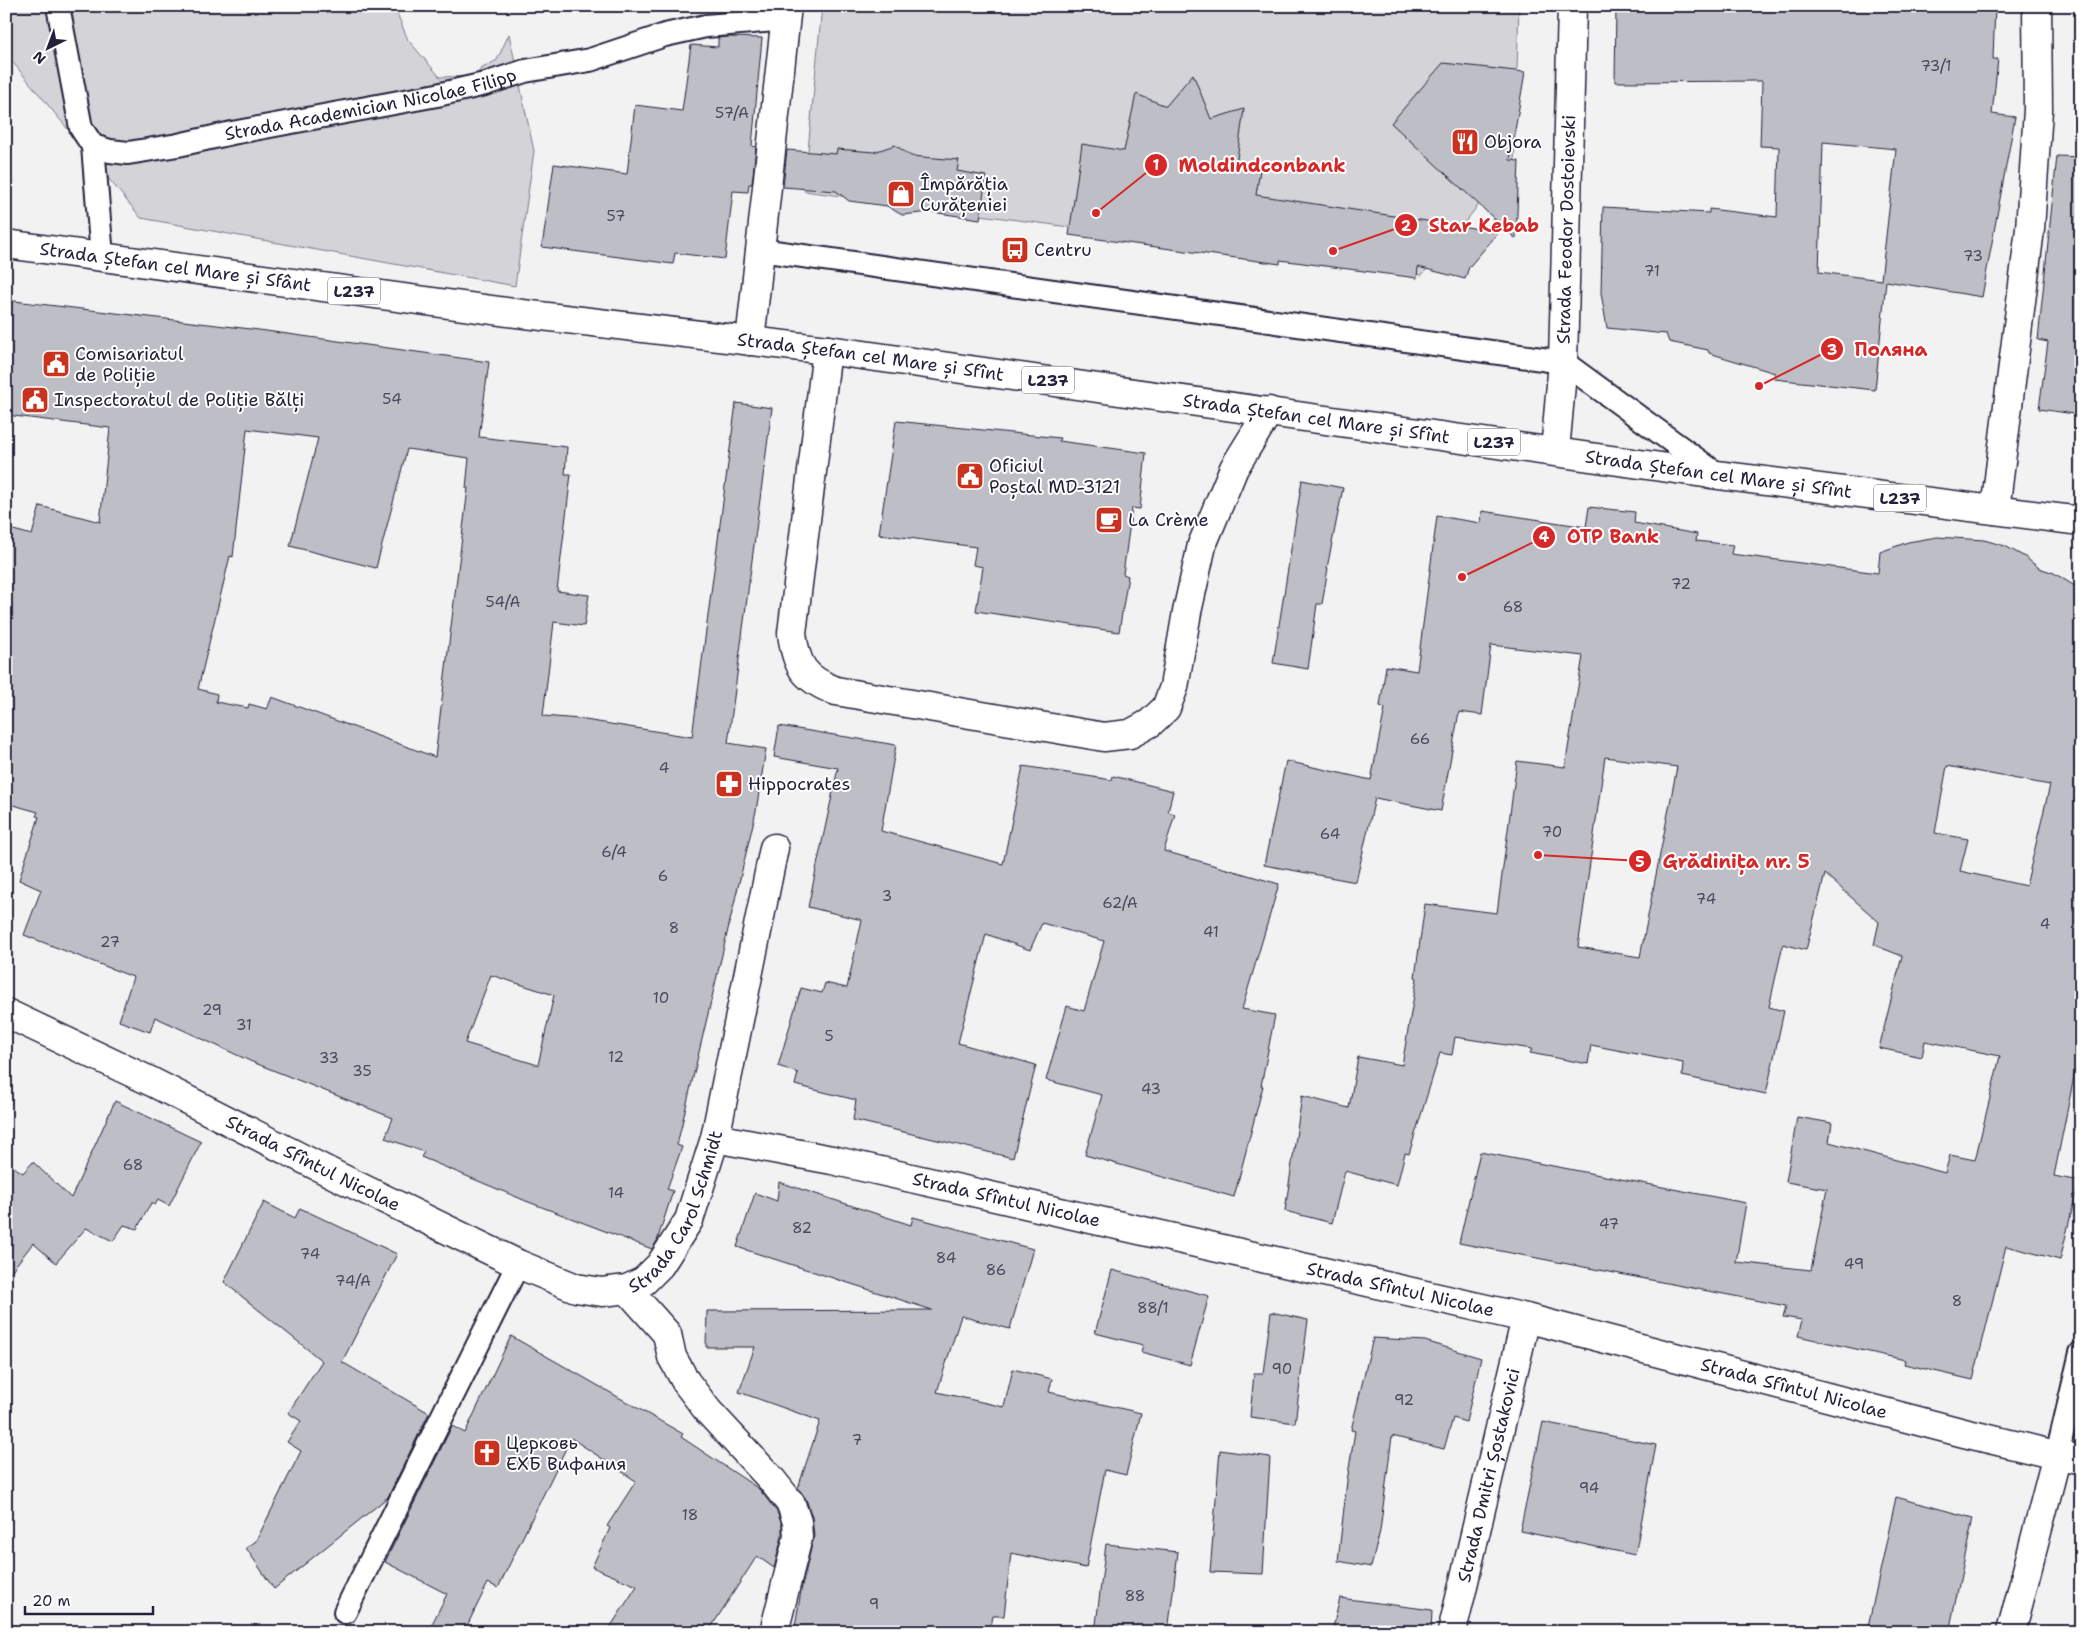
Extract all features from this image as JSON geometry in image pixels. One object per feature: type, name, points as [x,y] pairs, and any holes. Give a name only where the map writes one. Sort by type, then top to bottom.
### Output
[{"type":"street","name":"Strada Fеodor Dostoievski","points":[[1555,451],[1563,362],[1572,6]]},
{"type":"street","points":[[1994,510],[2030,229],[2038,110],[2038,6]]},
{"type":"street","points":[[750,341],[787,12]]},
{"type":"street","name":"Strada Ștefan cel Mare și Sfânt","points":[[6,244],[497,310],[701,335]]},
{"type":"street","name":"Strada Ștefan cel Mare și Sfînt","points":[[701,335],[827,350],[1718,475],[2081,520]]},
{"type":"street","points":[[827,350],[792,633],[794,653],[803,670],[819,684],[836,691],[1104,737],[1130,734],[1150,724],[1166,708],[1174,687],[1187,612],[1202,545],[1234,468],[1269,411]]},
{"type":"street","name":"Strada Carol Schmidt","points":[[774,848],[715,1138],[689,1220],[660,1264],[644,1281],[627,1289],[667,1334],[672,1357],[686,1382],[708,1411],[772,1480],[790,1504],[798,1522],[798,1537],[774,1632]]},
{"type":"street","name":"Strada Sfîntul Nicolae","points":[[6,1013],[152,1082],[337,1176],[518,1264],[576,1288],[602,1292],[627,1289]]},
{"type":"street","name":"Strada Sfîntul Nicolae","points":[[715,1138],[832,1160],[1526,1318],[2069,1458]]},
{"type":"street","name":"Strada Dmitri Șostakovici","points":[[1452,1632],[1526,1318]]},
{"type":"street","points":[[2011,1632],[2069,1458]]},
{"type":"lane","points":[[58,6],[81,128],[93,146],[102,257]]},
{"type":"lane","name":"Strada Academician Nicolae Filipp","points":[[93,146],[110,151],[128,153],[437,95],[485,84],[525,71],[590,60],[665,35],[787,12]]},
{"type":"lane","points":[[760,250],[1563,362],[1718,475]]},
{"type":"lane","points":[[345,1612],[518,1264]]},
{"type":"lane","points":[[2069,1458],[2081,1353]]},
{"type":"shaded area","points":[[6,6],[50,6],[65,14],[107,6],[394,6],[408,40],[440,77],[475,76],[481,69],[497,60],[509,34],[534,151],[515,286],[141,218],[6,54]]},
{"type":"shaded area","points":[[822,6],[1519,6],[1513,198],[1485,197],[1422,275],[804,191]]},
{"type":"building","points":[[1616,6],[1995,6],[1993,59],[1998,59],[1992,114],[2015,117],[1982,297],[1886,281],[1875,390],[1774,379],[1775,373],[1709,353],[1708,350],[1669,342],[1666,334],[1607,328],[1601,293],[1603,207],[1709,213],[1709,209],[1777,217],[1779,147],[1760,146],[1762,81],[1615,82]],"holes":[[[1823,142],[1896,149],[1881,280],[1819,272]]]},
{"type":"building","points":[[718,38],[762,38],[752,146],[756,147],[752,184],[749,184],[748,192],[733,191],[725,259],[675,253],[673,264],[542,247],[554,164],[627,174],[635,105],[682,111],[691,45],[718,47]]},
{"type":"building","points":[[1443,63],[1525,72],[1510,160],[1519,161],[1516,239],[1391,123]]},
{"type":"building","points":[[1193,74],[1211,119],[1244,109],[1236,166],[1260,170],[1256,195],[1499,232],[1469,267],[1465,279],[1418,267],[1417,278],[1280,260],[1280,264],[1069,235],[1082,144],[1124,151],[1136,94],[1166,106]]},
{"type":"building","points":[[895,145],[911,156],[959,160],[957,171],[986,176],[980,219],[931,212],[902,215],[887,206],[849,201],[836,191],[783,187],[787,150],[836,154],[837,149],[874,152]]},
{"type":"building","points":[[2057,156],[2081,157],[2081,415],[2039,409],[2048,342],[2038,340]]},
{"type":"building","points":[[6,300],[259,330],[489,362],[479,437],[567,447],[565,474],[571,474],[557,591],[589,595],[584,626],[554,622],[543,716],[579,719],[692,737],[736,403],[772,408],[728,743],[766,749],[756,811],[677,1145],[682,1147],[667,1189],[673,1191],[657,1241],[652,1249],[526,1201],[421,1157],[424,1152],[385,1138],[393,1118],[250,1061],[155,1017],[150,1032],[119,1021],[133,977],[24,935],[41,890],[19,880],[39,817],[36,816],[38,812],[6,803],[6,528],[32,535],[40,506],[100,522],[110,428],[6,415]],"holes":[[[247,429],[318,438],[290,546],[376,568],[407,449],[469,458],[466,488],[468,488],[435,757],[272,697],[267,709],[249,704],[248,708],[216,702],[217,694],[198,689],[230,556],[233,557]],[[491,975],[554,995],[538,1065],[465,1043]]]},
{"type":"building","points":[[896,421],[1060,438],[1059,441],[1146,453],[1140,509],[1132,508],[1123,574],[1128,576],[1119,632],[976,611],[983,567],[973,565],[976,547],[879,534]]},
{"type":"building","points":[[1302,480],[1343,488],[1322,604],[1317,604],[1308,669],[1273,663]]},
{"type":"building","points":[[1589,507],[1635,512],[1634,523],[1697,534],[1696,541],[1733,545],[1731,554],[1878,573],[1880,552],[1908,542],[1937,537],[1984,540],[2005,546],[2025,557],[2039,568],[2054,573],[2081,590],[2081,1042],[2054,1176],[2079,1181],[2060,1260],[2006,1246],[1973,1380],[1904,1364],[1905,1360],[1798,1336],[1802,1320],[1783,1317],[1786,1306],[1459,1243],[1480,1152],[1746,1203],[1736,1262],[1811,1270],[1827,1189],[1786,1182],[1797,1117],[1832,1123],[1829,1142],[1945,1173],[1950,1155],[1975,1160],[2000,1056],[1925,1041],[1922,1057],[1879,1048],[1902,956],[1874,945],[1879,922],[1825,874],[1806,950],[1783,944],[1769,1007],[1784,1011],[1766,1094],[1682,1076],[1683,1063],[1591,1045],[1588,1064],[1530,1053],[1532,1049],[1455,1037],[1452,1055],[1440,1053],[1409,1154],[1405,1153],[1397,1185],[1345,1171],[1332,1223],[1285,1211],[1302,1096],[1349,1108],[1358,1057],[1402,1065],[1417,978],[1415,977],[1425,904],[1497,913],[1517,761],[1565,767],[1583,656],[1491,645],[1482,715],[1459,712],[1441,811],[1375,798],[1356,882],[1264,865],[1286,761],[1371,780],[1385,708],[1380,706],[1386,666],[1417,671],[1437,516],[1481,523],[1482,511],[1586,527]],"holes":[[[1605,757],[1677,767],[1640,957],[1578,947]],[[1947,766],[2050,785],[2026,886],[1960,871],[1968,839],[1935,833]]]},
{"type":"building","points":[[779,726],[896,745],[881,831],[1003,864],[1023,766],[1112,780],[1113,776],[1173,791],[1168,812],[1175,814],[1164,851],[1279,884],[1242,1009],[1275,1015],[1261,1086],[1263,1086],[1234,1197],[1085,1155],[1102,1095],[1046,1080],[1067,1006],[1084,1011],[1104,941],[1042,923],[1030,950],[986,934],[958,1043],[1036,1065],[1013,1158],[853,1120],[856,1100],[795,1085],[798,1073],[778,1066],[801,988],[822,993],[825,983],[847,988],[862,920],[808,907],[838,768],[774,757]]},
{"type":"building","points":[[115,1101],[201,1142],[169,1206],[158,1200],[155,1205],[151,1203],[137,1229],[124,1225],[113,1241],[86,1228],[56,1263],[33,1243],[6,1278],[6,1162],[23,1173],[33,1162],[71,1198]]},
{"type":"building","points":[[779,1182],[911,1225],[913,1217],[1033,1249],[1010,1329],[961,1316],[937,1392],[1004,1407],[1013,1369],[1052,1379],[1049,1392],[1141,1413],[1126,1475],[1105,1470],[1086,1568],[1011,1553],[1004,1616],[993,1616],[990,1632],[794,1632],[801,1591],[814,1536],[812,1517],[806,1499],[798,1488],[820,1421],[739,1392],[755,1347],[706,1347],[707,1311],[932,1310],[737,1247],[755,1193],[777,1201]]},
{"type":"building","points":[[264,1202],[295,1218],[300,1208],[397,1254],[342,1362],[429,1413],[388,1497],[274,1589],[246,1548],[256,1541],[301,1451],[287,1442],[301,1421],[288,1413],[322,1361],[224,1282]]},
{"type":"building","points":[[1112,1270],[1209,1296],[1190,1365],[1141,1352],[1143,1345],[1095,1333]]},
{"type":"building","points":[[1271,1312],[1308,1320],[1295,1423],[1250,1417],[1254,1373],[1263,1373]]},
{"type":"building","points":[[511,1336],[683,1434],[681,1437],[759,1489],[777,1512],[782,1525],[782,1536],[774,1568],[757,1556],[708,1632],[607,1632],[637,1586],[592,1567],[610,1528],[607,1526],[636,1481],[571,1438],[498,1588],[488,1583],[464,1632],[428,1632],[447,1594],[385,1562],[452,1426],[465,1433]]},
{"type":"building","points":[[1373,1338],[1425,1341],[1481,1358],[1466,1422],[1453,1418],[1444,1449],[1392,1436],[1380,1531],[1371,1567],[1338,1561],[1355,1431],[1351,1430]]},
{"type":"building","points":[[1543,1422],[1656,1445],[1635,1555],[1520,1531]]},
{"type":"building","points":[[1220,1450],[1270,1457],[1263,1574],[1210,1572]]},
{"type":"building","points":[[1896,1497],[1973,1518],[1949,1632],[1867,1632]]},
{"type":"building","points":[[1106,1544],[1178,1552],[1168,1632],[1095,1632]]},
{"type":"building","points":[[1340,1598],[1432,1610],[1431,1632],[1332,1632]]},
{"type":"place","name":"Objora","points":[[1465,142]]},
{"type":"place","name":"Împărăția Curățeniei","points":[[901,194]]},
{"type":"place","name":"Moldindconbank","points":[[1096,213]]},
{"type":"place","name":"Centru","points":[[1015,250]]},
{"type":"place","name":"Star Kebab","points":[[1333,251]]},
{"type":"place","name":"Comisariatul de Poliție","points":[[56,364]]},
{"type":"place","name":"Поляна","points":[[1759,386]]},
{"type":"place","name":"Inspectoratul de Poliție Bălți","points":[[35,400]]},
{"type":"place","name":"Oficiul Poștal MD-3121","points":[[970,476]]},
{"type":"place","name":"La Crème","points":[[1109,520]]},
{"type":"place","name":"OTP Bank","points":[[1462,577]]},
{"type":"place","name":"Hippocrates","points":[[729,784]]},
{"type":"place","name":"Grădinița nr. 5","points":[[1538,855]]},
{"type":"place","name":"Церковь ЕХБ Вифания","points":[[487,1453]]}]
